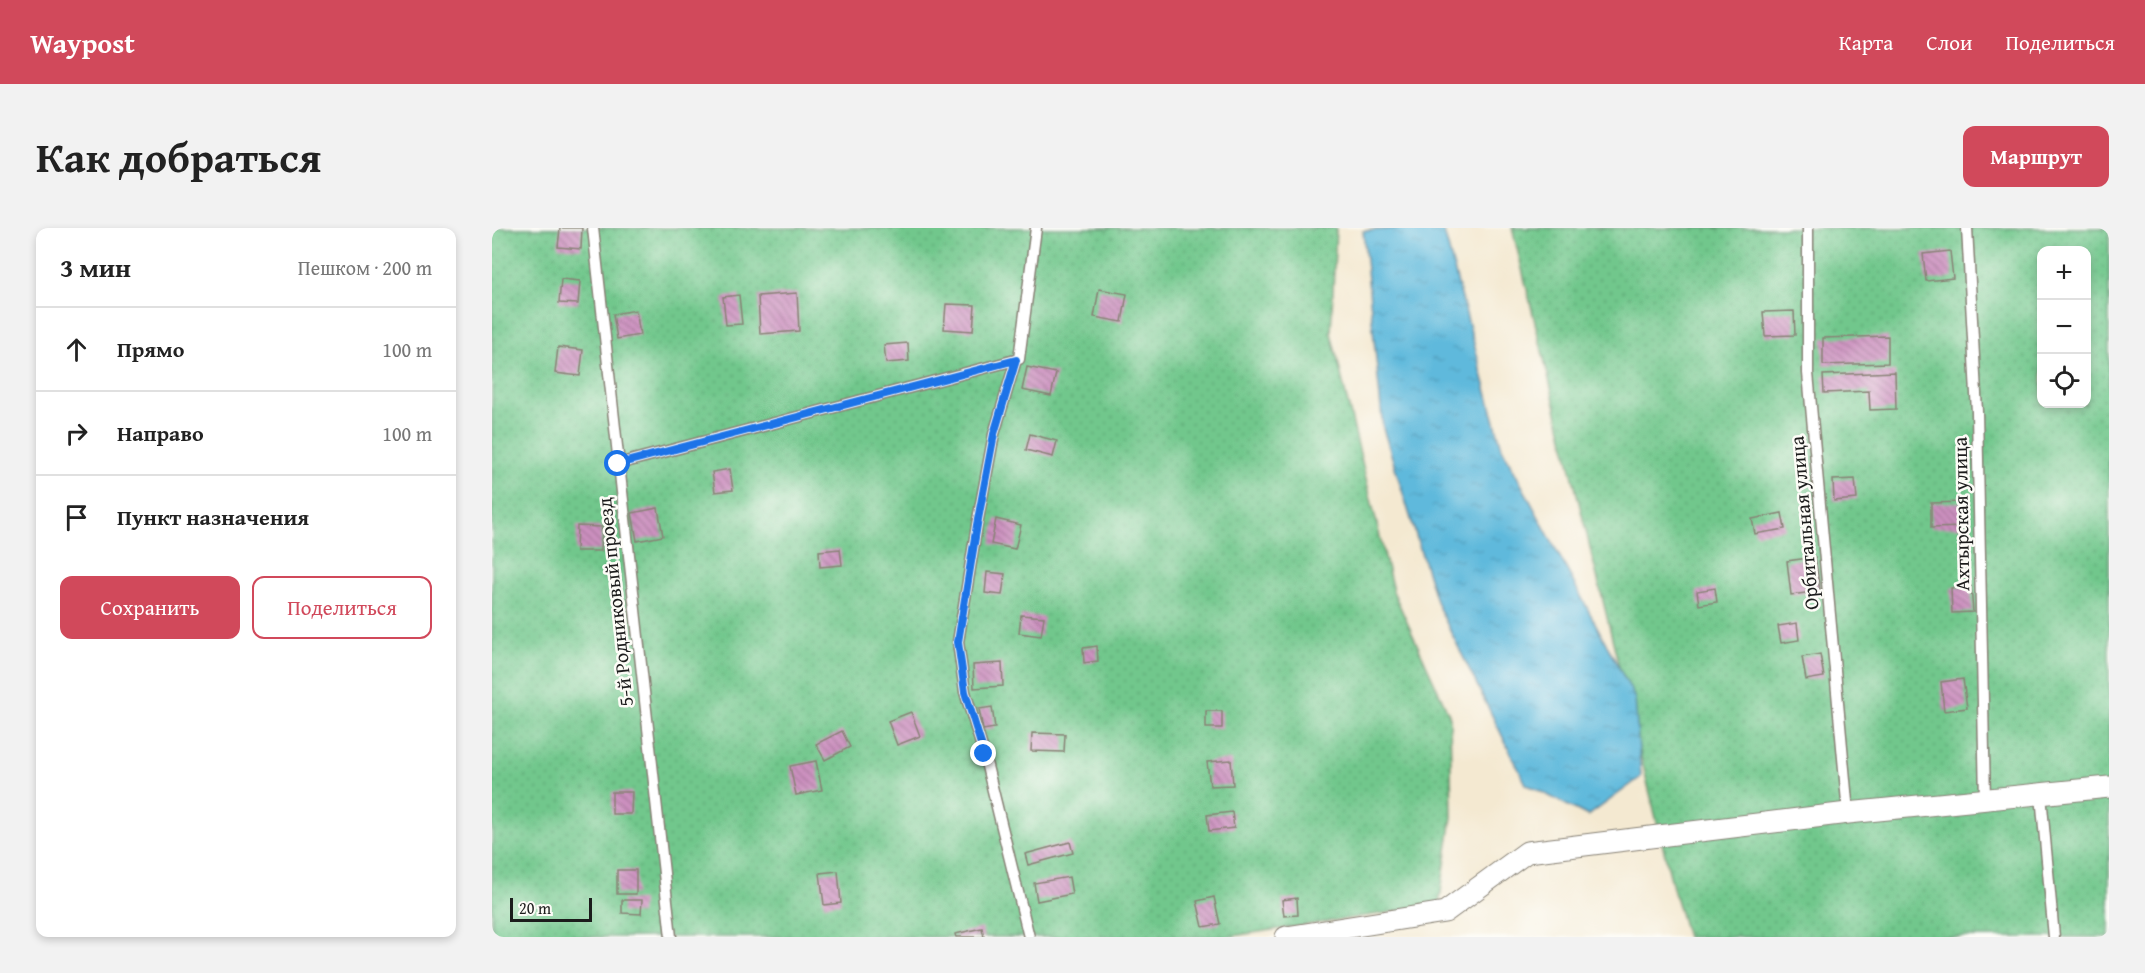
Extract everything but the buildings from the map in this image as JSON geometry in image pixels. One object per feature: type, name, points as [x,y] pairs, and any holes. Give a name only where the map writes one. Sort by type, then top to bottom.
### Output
[{"type":"street","points":[[1286,937],[1445,912],[1527,852],[1848,813],[2109,787]]},
{"type":"lane","name":"5-й Родниковый проезд","points":[[593,228],[670,937]]},
{"type":"lane","points":[[1029,937],[984,754],[965,692],[958,642],[994,434],[1018,359],[1036,228]]},
{"type":"lane","name":"Орбитальная улица","points":[[1808,228],[1808,373],[1848,813]]},
{"type":"lane","name":"Ахтырская улица","points":[[1966,228],[1977,412],[1985,800]]},
{"type":"lane","points":[[618,464],[1016,360]]},
{"type":"lane","points":[[2041,795],[2054,937]]},
{"type":"green space","points":[[492,228],[1336,228],[1331,333],[1393,591],[1450,717],[1452,817],[1439,905],[1226,937],[492,937]]},
{"type":"green space","points":[[1512,228],[2109,228],[2109,937],[1687,937],[1674,892]]},
{"type":"water","points":[[1443,228],[1502,448],[1635,698],[1641,777],[1588,816],[1526,784],[1437,604],[1383,428],[1363,231]]},
{"type":"route","points":[[618,464],[1016,360],[994,434],[958,642],[965,692],[984,754]]}]
